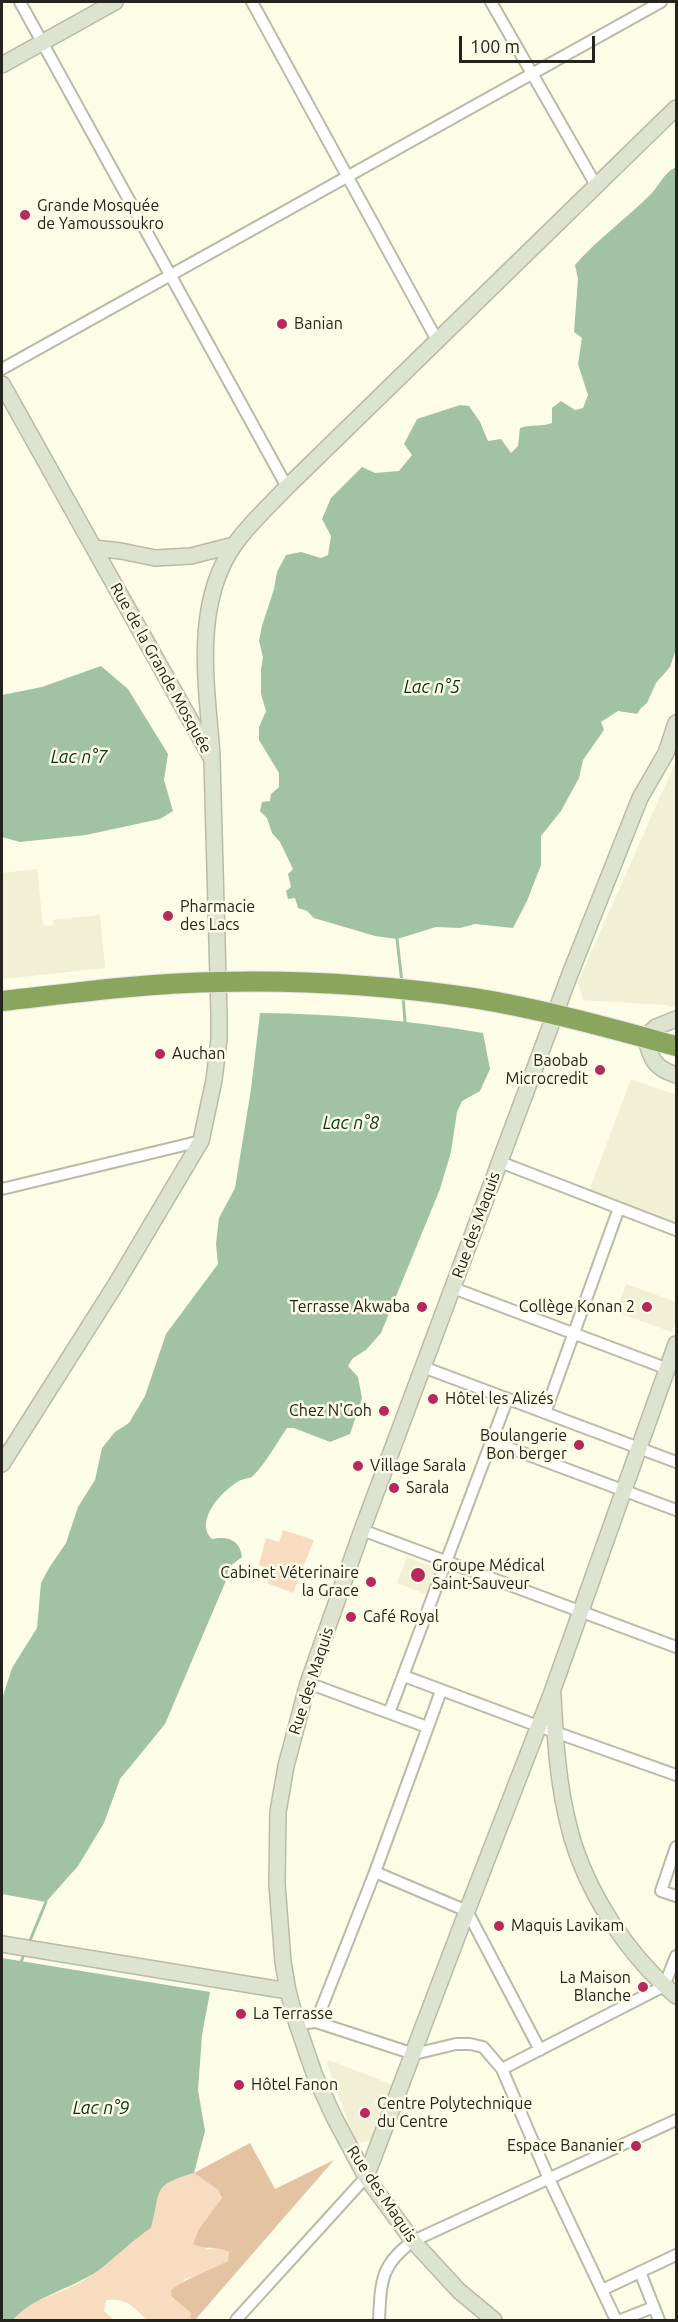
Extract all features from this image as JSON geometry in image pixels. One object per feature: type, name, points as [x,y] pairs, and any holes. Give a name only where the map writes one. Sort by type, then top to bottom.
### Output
[{"type":"highway","points":[[2,1001],[135,986],[219,982],[317,984],[474,998],[555,1015],[676,1046]]},
{"type":"street","points":[[20,2],[287,487]]},
{"type":"street","points":[[2,65],[115,2]]},
{"type":"street","points":[[252,2],[438,342]]},
{"type":"street","points":[[491,2],[597,187]]},
{"type":"street","points":[[2,369],[661,2]]},
{"type":"street","points":[[212,759],[207,689],[207,623],[210,599],[234,545],[287,487],[676,108]]},
{"type":"street","name":"Rue de la Grande Mosquée","points":[[2,384],[212,759],[219,982],[219,1039],[212,1090],[201,1141],[116,1284],[2,1464]]},
{"type":"street","points":[[94,548],[121,550],[155,558],[191,556],[234,545]]},
{"type":"street","name":"Rue des Maquis","points":[[494,2320],[459,2290],[413,2241],[366,2177],[315,2076],[297,2024],[283,1962],[277,1884],[278,1812],[286,1766],[308,1683],[362,1530],[555,1015],[640,798],[666,753],[676,723]]},
{"type":"street","points":[[676,1020],[656,1027],[645,1037],[650,1054],[657,1066],[676,1075]]},
{"type":"street","points":[[2,1189],[201,1141]]},
{"type":"street","points":[[500,1162],[676,1230]]},
{"type":"street","points":[[545,1413],[620,1208]]},
{"type":"street","points":[[453,1288],[668,1369]]},
{"type":"street","points":[[236,2320],[366,2177],[552,1692],[676,1344]]},
{"type":"street","points":[[423,1368],[676,1462]]},
{"type":"street","points":[[389,1713],[507,1400]]},
{"type":"street","points":[[491,1442],[676,1510]]},
{"type":"street","points":[[362,1530],[676,1647]]},
{"type":"street","points":[[404,1676],[676,1775]]},
{"type":"street","points":[[308,1683],[427,1727]]},
{"type":"street","points":[[316,2022],[375,1872],[441,1691]]},
{"type":"street","points":[[552,1692],[567,1819],[582,1864],[613,1923],[664,1986],[676,1996]]},
{"type":"street","points":[[676,1847],[662,1891],[676,1896]]},
{"type":"street","points":[[375,1872],[467,1911],[540,2050]]},
{"type":"street","points":[[2,1944],[288,1991]]},
{"type":"street","points":[[502,2069],[664,1986],[676,1956]]},
{"type":"street","points":[[297,2024],[316,2022],[414,2054],[448,2046],[470,2044],[483,2047],[502,2069],[549,2179],[602,2290],[619,2320],[654,2307]]},
{"type":"street","points":[[379,2320],[381,2282],[384,2272],[389,2262],[413,2241],[676,2120]]},
{"type":"street","points":[[602,2290],[676,2255]]},
{"type":"street","points":[[640,2272],[659,2320]]},
{"type":"shaded area","points":[[676,761],[676,1008],[666,1005],[583,1000],[578,982]]},
{"type":"shaded area","points":[[37,869],[43,926],[54,925],[53,920],[100,915],[105,968],[2,979],[2,873]]},
{"type":"shaded area","points":[[631,1079],[676,1095],[676,1224],[589,1191]]},
{"type":"shaded area","name":"Collège Konan 2","points":[[626,1284],[676,1302],[676,1320],[672,1332],[616,1312]]},
{"type":"shaded area","points":[[283,1530],[314,1540],[293,1593],[267,1583],[273,1571],[259,1565],[266,1538],[279,1542]]},
{"type":"shaded area","name":"Groupe Médical Saint-Sauveur","points":[[407,1557],[439,1569],[428,1595],[397,1583]]},
{"type":"shaded area","name":"Centre Polytechnique du Centre","points":[[329,2060],[393,2085],[375,2140],[356,2143],[327,2064]]},
{"type":"shaded area","points":[[250,2143],[275,2189],[334,2160],[195,2320],[190,2320],[191,2313],[172,2297],[171,2290],[228,2261],[229,2252],[193,2244],[199,2229],[222,2198],[218,2190],[194,2173]]},
{"type":"shaded area","points":[[194,2173],[218,2190],[222,2199],[199,2229],[206,2250],[219,2247],[229,2251],[229,2261],[185,2279],[172,2297],[191,2313],[190,2320],[147,2320],[125,2302],[106,2300],[104,2311],[112,2320],[13,2320],[25,2308],[84,2280],[151,2228],[160,2191],[170,2182]]},
{"type":"water","name":"Lac n°5","points":[[676,167],[676,649],[670,667],[656,683],[647,703],[637,714],[618,711],[601,722],[604,730],[583,760],[579,778],[561,811],[541,836],[541,865],[527,901],[513,928],[475,924],[460,928],[436,927],[397,939],[375,936],[314,918],[307,911],[298,908],[295,898],[288,899],[286,891],[291,887],[288,874],[293,869],[280,842],[272,833],[267,818],[260,811],[262,802],[270,801],[271,794],[279,787],[279,773],[259,740],[259,727],[266,711],[261,694],[263,657],[259,641],[277,572],[286,555],[301,552],[321,558],[328,555],[331,536],[322,519],[331,498],[362,467],[375,473],[399,471],[412,455],[404,444],[417,419],[460,405],[469,406],[480,422],[488,441],[501,439],[511,453],[518,446],[520,428],[552,423],[552,408],[561,401],[575,410],[583,408],[588,395],[578,364],[582,338],[574,332],[578,279],[575,265],[648,197],[667,173]]},
{"type":"water","name":"Lac n°7","points":[[101,666],[128,689],[168,754],[164,780],[173,811],[160,819],[86,835],[20,842],[2,837],[2,695],[42,687]]},
{"type":"water","name":"Lac n°8","points":[[260,1013],[372,1019],[483,1033],[490,1069],[480,1091],[462,1101],[457,1112],[451,1152],[440,1189],[381,1333],[366,1350],[353,1358],[348,1366],[358,1377],[362,1398],[350,1434],[330,1442],[294,1428],[287,1428],[254,1475],[234,1484],[219,1497],[208,1515],[207,1532],[212,1539],[232,1540],[239,1547],[242,1557],[229,1567],[225,1583],[165,1724],[120,1779],[104,1823],[78,1866],[46,1902],[2,1894],[2,1699],[12,1668],[37,1628],[41,1583],[66,1543],[78,1507],[95,1480],[102,1448],[115,1432],[129,1423],[145,1396],[166,1334],[218,1264],[216,1244],[219,1218],[235,1188],[251,1089]]},
{"type":"water","name":"Lac n°9","points":[[2,1958],[210,1992],[202,2035],[198,2090],[205,2131],[194,2173],[170,2182],[160,2191],[151,2228],[93,2274],[43,2298],[13,2320],[2,2320]]},
{"type":"waterway","points":[[397,939],[402,983]]},
{"type":"waterway","points":[[403,996],[405,1021]]},
{"type":"waterway","points":[[29,1943],[46,1902]]},
{"type":"waterway","points":[[21,1962],[25,1952]]},
{"type":"place","name":"Grande Mosquée de Yamoussoukro","points":[[25,215]]},
{"type":"place","name":"Banian","points":[[282,324]]},
{"type":"place","name":"Pharmacie des Lacs","points":[[168,916]]},
{"type":"place","name":"Auchan","points":[[160,1054]]},
{"type":"place","name":"Baobab Microcredit","points":[[600,1070]]},
{"type":"place","name":"Terrasse Akwaba","points":[[422,1307]]},
{"type":"place","name":"Collège Konan 2","points":[[647,1307]]},
{"type":"place","name":"Hôtel les Alizés","points":[[433,1399]]},
{"type":"place","name":"Chez N'Goh","points":[[384,1411]]},
{"type":"place","name":"Boulangerie Bon berger","points":[[579,1445]]},
{"type":"place","name":"Village Sarala","points":[[358,1466]]},
{"type":"place","name":"Sarala","points":[[394,1488]]},
{"type":"place","name":"Groupe Médical Saint-Sauveur","points":[[418,1575]]},
{"type":"place","name":"Cabinet Véterinaire la Grace","points":[[371,1582]]},
{"type":"place","name":"Café Royal","points":[[351,1617]]},
{"type":"place","name":"Maquis Lavikam","points":[[499,1926]]},
{"type":"place","name":"La Maison Blanche","points":[[643,1987]]},
{"type":"place","name":"La Terrasse","points":[[241,2014]]},
{"type":"place","name":"Hôtel Fanon","points":[[239,2085]]},
{"type":"place","name":"Centre Polytechnique du Centre","points":[[365,2113]]},
{"type":"place","name":"Espace Bananier","points":[[636,2146]]}]
